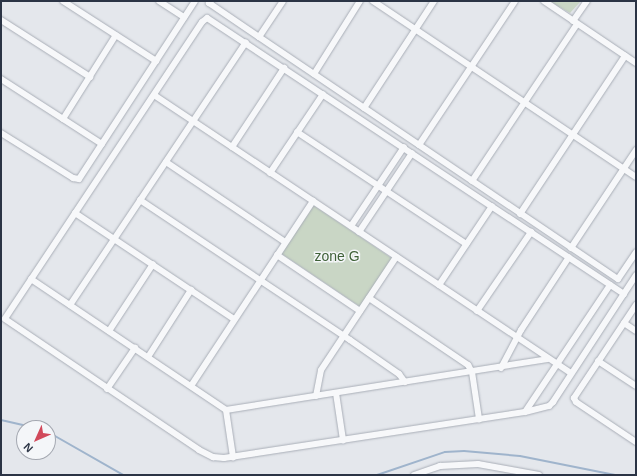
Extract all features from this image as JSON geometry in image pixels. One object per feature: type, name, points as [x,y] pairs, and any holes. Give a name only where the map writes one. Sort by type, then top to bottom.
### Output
[{"type":"street","points":[[63,1],[156,61]]},
{"type":"street","points":[[159,1],[184,17]]},
{"type":"street","points":[[1,133],[73,178],[79,179],[194,1]]},
{"type":"street","points":[[211,1],[209,3],[259,38],[618,279],[636,252]]},
{"type":"street","points":[[259,38],[283,1]]},
{"type":"street","points":[[314,74],[360,1]]},
{"type":"street","points":[[373,1],[636,177]]},
{"type":"street","points":[[364,108],[434,1]]},
{"type":"street","points":[[419,145],[472,68],[515,1]]},
{"type":"street","points":[[544,1],[636,64]]},
{"type":"street","points":[[472,181],[525,103],[587,1]]},
{"type":"street","points":[[624,294],[246,42],[214,21],[205,19],[7,315],[6,321],[205,454],[218,459],[542,409],[553,402],[571,373],[624,294],[636,275]]},
{"type":"street","points":[[1,20],[90,77]]},
{"type":"street","points":[[63,119],[116,35]]},
{"type":"street","points":[[70,305],[246,42]]},
{"type":"street","points":[[520,214],[625,56]]},
{"type":"street","points":[[232,147],[284,68]]},
{"type":"street","points":[[1,79],[102,144]]},
{"type":"street","points":[[270,172],[323,94]]},
{"type":"street","points":[[154,95],[571,373]]},
{"type":"street","points":[[297,132],[466,244]]},
{"type":"street","points":[[351,226],[404,147]]},
{"type":"street","points":[[571,248],[636,150]]},
{"type":"street","points":[[359,232],[412,152]]},
{"type":"street","points":[[166,162],[285,242]]},
{"type":"street","points":[[140,200],[395,371],[405,382]]},
{"type":"street","points":[[191,386],[259,280],[313,201]]},
{"type":"street","points":[[439,285],[492,206]]},
{"type":"street","points":[[75,213],[234,318]]},
{"type":"street","points":[[477,311],[530,232]]},
{"type":"street","points":[[276,255],[360,311]]},
{"type":"street","points":[[316,396],[321,370],[396,257]]},
{"type":"street","points":[[501,368],[569,257]]},
{"type":"street","points":[[109,331],[153,264]]},
{"type":"street","points":[[31,279],[226,410],[501,368],[549,359]]},
{"type":"street","points":[[525,412],[610,285]]},
{"type":"street","points":[[148,357],[191,290]]},
{"type":"street","points":[[369,298],[468,365],[472,372],[479,419]]},
{"type":"street","points":[[636,305],[574,398],[576,402],[636,442]]},
{"type":"street","points":[[624,323],[636,331]]},
{"type":"street","points":[[107,389],[135,348]]},
{"type":"street","points":[[598,361],[636,386]]},
{"type":"street","points":[[336,393],[343,440]]},
{"type":"street","points":[[226,410],[233,457]]},
{"type":"street","points":[[414,475],[440,466],[478,464],[539,475]]},
{"type":"green space","points":[[549,1],[581,1],[570,13]]},
{"type":"green space","name":"zone G","points":[[313,205],[393,259],[360,307],[281,253]]},
{"type":"waterway","points":[[1,420],[16,423]]},
{"type":"waterway","points":[[56,437],[123,475]]},
{"type":"waterway","points":[[377,475],[445,452],[464,451],[520,456],[615,475]]}]
